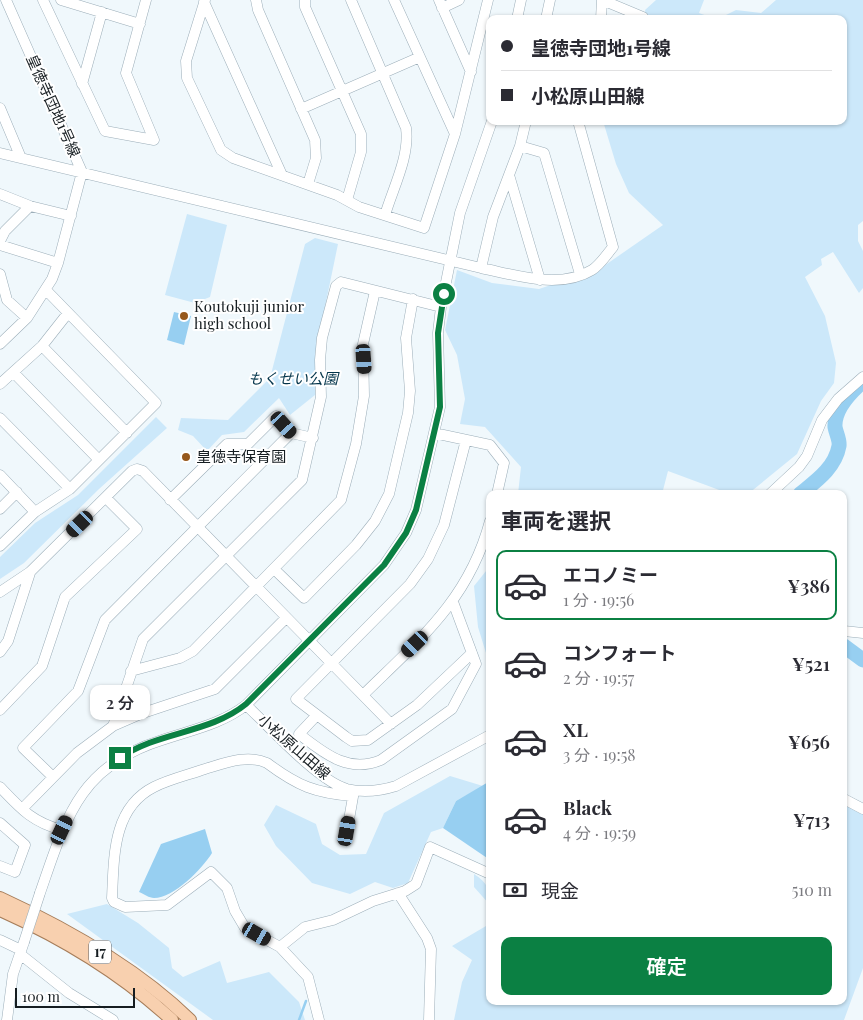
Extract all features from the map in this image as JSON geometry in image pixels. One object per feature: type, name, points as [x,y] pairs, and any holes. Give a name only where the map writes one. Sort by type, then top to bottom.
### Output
[{"type":"main road","name":"17","points":[[0,898],[57,926],[87,944],[139,979],[190,1020]]},
{"type":"main road","name":"17","points":[[0,910],[56,936],[102,964],[172,1020]]},
{"type":"street","name":"皇徳寺団地1号線","points":[[0,344],[27,318],[46,290],[58,263],[82,172],[6,0]]},
{"type":"street","points":[[43,0],[105,131],[154,140],[126,74],[146,0]]},
{"type":"street","points":[[61,0],[140,24]]},
{"type":"street","points":[[256,0],[258,10],[315,140],[317,152],[308,184]]},
{"type":"street","points":[[305,0],[305,8],[357,122],[361,152],[347,200]]},
{"type":"street","points":[[351,0],[406,128],[408,140],[385,216]]},
{"type":"street","points":[[394,0],[455,134]]},
{"type":"street","points":[[460,0],[440,4],[471,72]]},
{"type":"street","points":[[205,1],[186,62],[187,78],[221,150],[233,158],[308,184],[359,207],[424,228],[455,134],[488,0]]},
{"type":"street","points":[[518,15],[521,0]]},
{"type":"street","points":[[547,15],[550,0]]},
{"type":"street","points":[[601,15],[602,0],[638,15]]},
{"type":"street","points":[[205,1],[282,175]]},
{"type":"street","points":[[82,84],[102,12]]},
{"type":"street","points":[[301,109],[420,57]]},
{"type":"street","points":[[0,108],[21,158]]},
{"type":"street","points":[[246,704],[308,639],[384,565],[406,533],[416,510],[440,407],[438,344],[441,306],[466,193],[491,125]]},
{"type":"street","points":[[481,268],[492,217],[520,146],[525,125]]},
{"type":"street","points":[[0,153],[450,261],[540,280],[570,278],[592,270],[613,247],[579,125]]},
{"type":"street","points":[[520,146],[544,153],[580,274]]},
{"type":"street","points":[[509,175],[540,280]]},
{"type":"street","points":[[0,194],[30,206],[71,216]]},
{"type":"street","points":[[30,206],[6,231],[0,243],[58,263]]},
{"type":"street","points":[[0,274],[7,300],[27,318]]},
{"type":"street","points":[[112,726],[143,639],[302,480],[321,398],[320,360],[322,338],[336,286],[341,282],[441,306]]},
{"type":"street","points":[[0,546],[35,512],[70,489],[156,403],[46,290]]},
{"type":"street","points":[[131,671],[187,655],[334,510],[343,495],[364,396],[363,344],[375,291]]},
{"type":"street","points":[[274,569],[304,598],[356,545],[375,521],[389,494],[408,413],[410,391],[406,338],[413,300]]},
{"type":"street","points":[[0,384],[42,346],[68,313]]},
{"type":"street","points":[[42,346],[126,433]]},
{"type":"street","points":[[14,373],[99,460]]},
{"type":"street","points":[[774,490],[799,467],[807,456],[822,420],[838,399],[863,376]]},
{"type":"street","points":[[170,500],[226,444],[248,444],[276,416],[291,433],[313,438]]},
{"type":"street","points":[[0,418],[70,489]]},
{"type":"street","points":[[434,432],[490,445],[504,463],[498,490]]},
{"type":"street","points":[[53,777],[23,748],[78,691],[105,620],[291,433]]},
{"type":"street","points":[[466,440],[450,507],[432,552],[410,584],[296,699],[352,741],[368,740],[417,705],[472,653]]},
{"type":"street","points":[[0,592],[30,572],[132,471],[137,469],[143,471],[196,528],[391,724]]},
{"type":"street","points":[[0,475],[35,512]]},
{"type":"street","points":[[0,509],[16,492]]},
{"type":"street","points":[[0,710],[42,666],[65,597],[137,529],[106,498]]},
{"type":"street","points":[[363,695],[428,631],[453,602],[464,587],[476,562],[486,533]]},
{"type":"street","points":[[0,652],[8,641],[30,572]]},
{"type":"street","points":[[317,715],[299,734],[330,757],[341,762],[356,765],[375,762],[452,709],[476,664],[453,602]]},
{"type":"street","points":[[22,809],[94,739],[112,726],[143,713],[215,689],[286,618]]},
{"type":"street","points":[[847,631],[863,633]]},
{"type":"street","name":"小松原山田線","points":[[7,1020],[9,991],[62,830],[78,800],[96,776],[130,752],[225,719],[246,704],[320,774],[354,793],[396,786],[486,737]]},
{"type":"street","points":[[320,1020],[308,977],[280,946],[245,928],[235,911],[227,888],[211,872],[168,905],[158,908],[118,906],[112,898],[114,860],[120,824],[130,807],[140,796],[154,787],[240,760],[260,760],[310,790],[325,794],[354,793],[347,831]]},
{"type":"street","points":[[0,787],[37,822],[62,830]]},
{"type":"street","points":[[847,801],[863,809]]},
{"type":"street","points":[[0,823],[25,844],[15,872],[0,866]]},
{"type":"street","points":[[280,946],[305,927],[333,920],[373,901],[398,893],[416,884],[430,847],[486,872]]},
{"type":"street","points":[[398,893],[427,938],[431,949],[429,1020]]},
{"type":"street","points":[[0,940],[22,949],[69,993],[113,1020]]},
{"type":"green space","points":[[656,0],[704,0],[699,13],[704,15],[646,15],[645,10]]},
{"type":"green space","points":[[776,0],[863,0],[863,221],[858,225],[858,241],[863,251],[863,288],[859,293],[833,252],[821,259],[822,265],[805,277],[825,316],[836,363],[834,383],[821,401],[797,454],[753,490],[719,490],[668,471],[663,490],[518,490],[521,467],[485,427],[460,424],[465,399],[457,355],[445,330],[457,270],[492,283],[539,289],[601,268],[663,225],[629,193],[616,164],[604,125],[847,125],[847,15],[726,15],[736,10],[761,13]]},
{"type":"green space","points":[[187,214],[227,225],[210,297],[195,303],[165,295]]},
{"type":"green space","name":"もくせい公園","points":[[315,238],[338,244],[315,355],[315,395],[290,415],[279,398],[244,432],[222,435],[207,451],[193,436],[178,430],[181,418],[228,420],[270,378],[305,244]]},
{"type":"green space","points":[[156,417],[167,428],[99,489],[24,563],[0,579],[0,557],[35,523],[78,495]]},
{"type":"green space","points":[[486,571],[486,653],[478,627],[474,586]]},
{"type":"green space","points":[[450,776],[483,786],[456,801],[443,828],[431,832],[408,883],[393,888],[375,882],[350,894],[312,883],[276,846],[264,825],[276,805],[316,824],[322,844],[340,855],[366,854],[384,813]]},
{"type":"green space","points":[[847,804],[863,812],[863,968],[844,1020],[454,1020],[462,982],[472,960],[452,946],[486,926],[486,1005],[847,1005]]},
{"type":"green space","points":[[474,874],[486,886],[486,900],[474,887]]},
{"type":"green space","points":[[107,904],[138,923],[169,948],[172,968],[183,977],[220,961],[227,983],[269,972],[299,1002],[305,1020],[213,1020],[67,914]]},
{"type":"water","points":[[174,312],[191,316],[184,345],[167,340]]},
{"type":"water","points":[[486,783],[486,857],[443,828],[456,801]]},
{"type":"water","points":[[205,829],[212,853],[202,867],[187,882],[162,897],[152,898],[139,892],[161,844]]},
{"type":"waterway","points":[[805,490],[824,473],[837,454],[839,446],[835,421],[847,398],[860,384]]},
{"type":"waterway","points":[[847,648],[863,660]]},
{"type":"waterway","points":[[299,1020],[306,1001]]},
{"type":"place","name":"Koutokuji junior high school","points":[[184,316]]},
{"type":"place","name":"皇徳寺保育園","points":[[186,457]]},
{"type":"route","points":[[120,758],[138,748],[231,716],[246,704],[308,639],[384,565],[395,550],[406,533],[416,510],[440,407],[441,386],[438,333],[444,294]]}]
